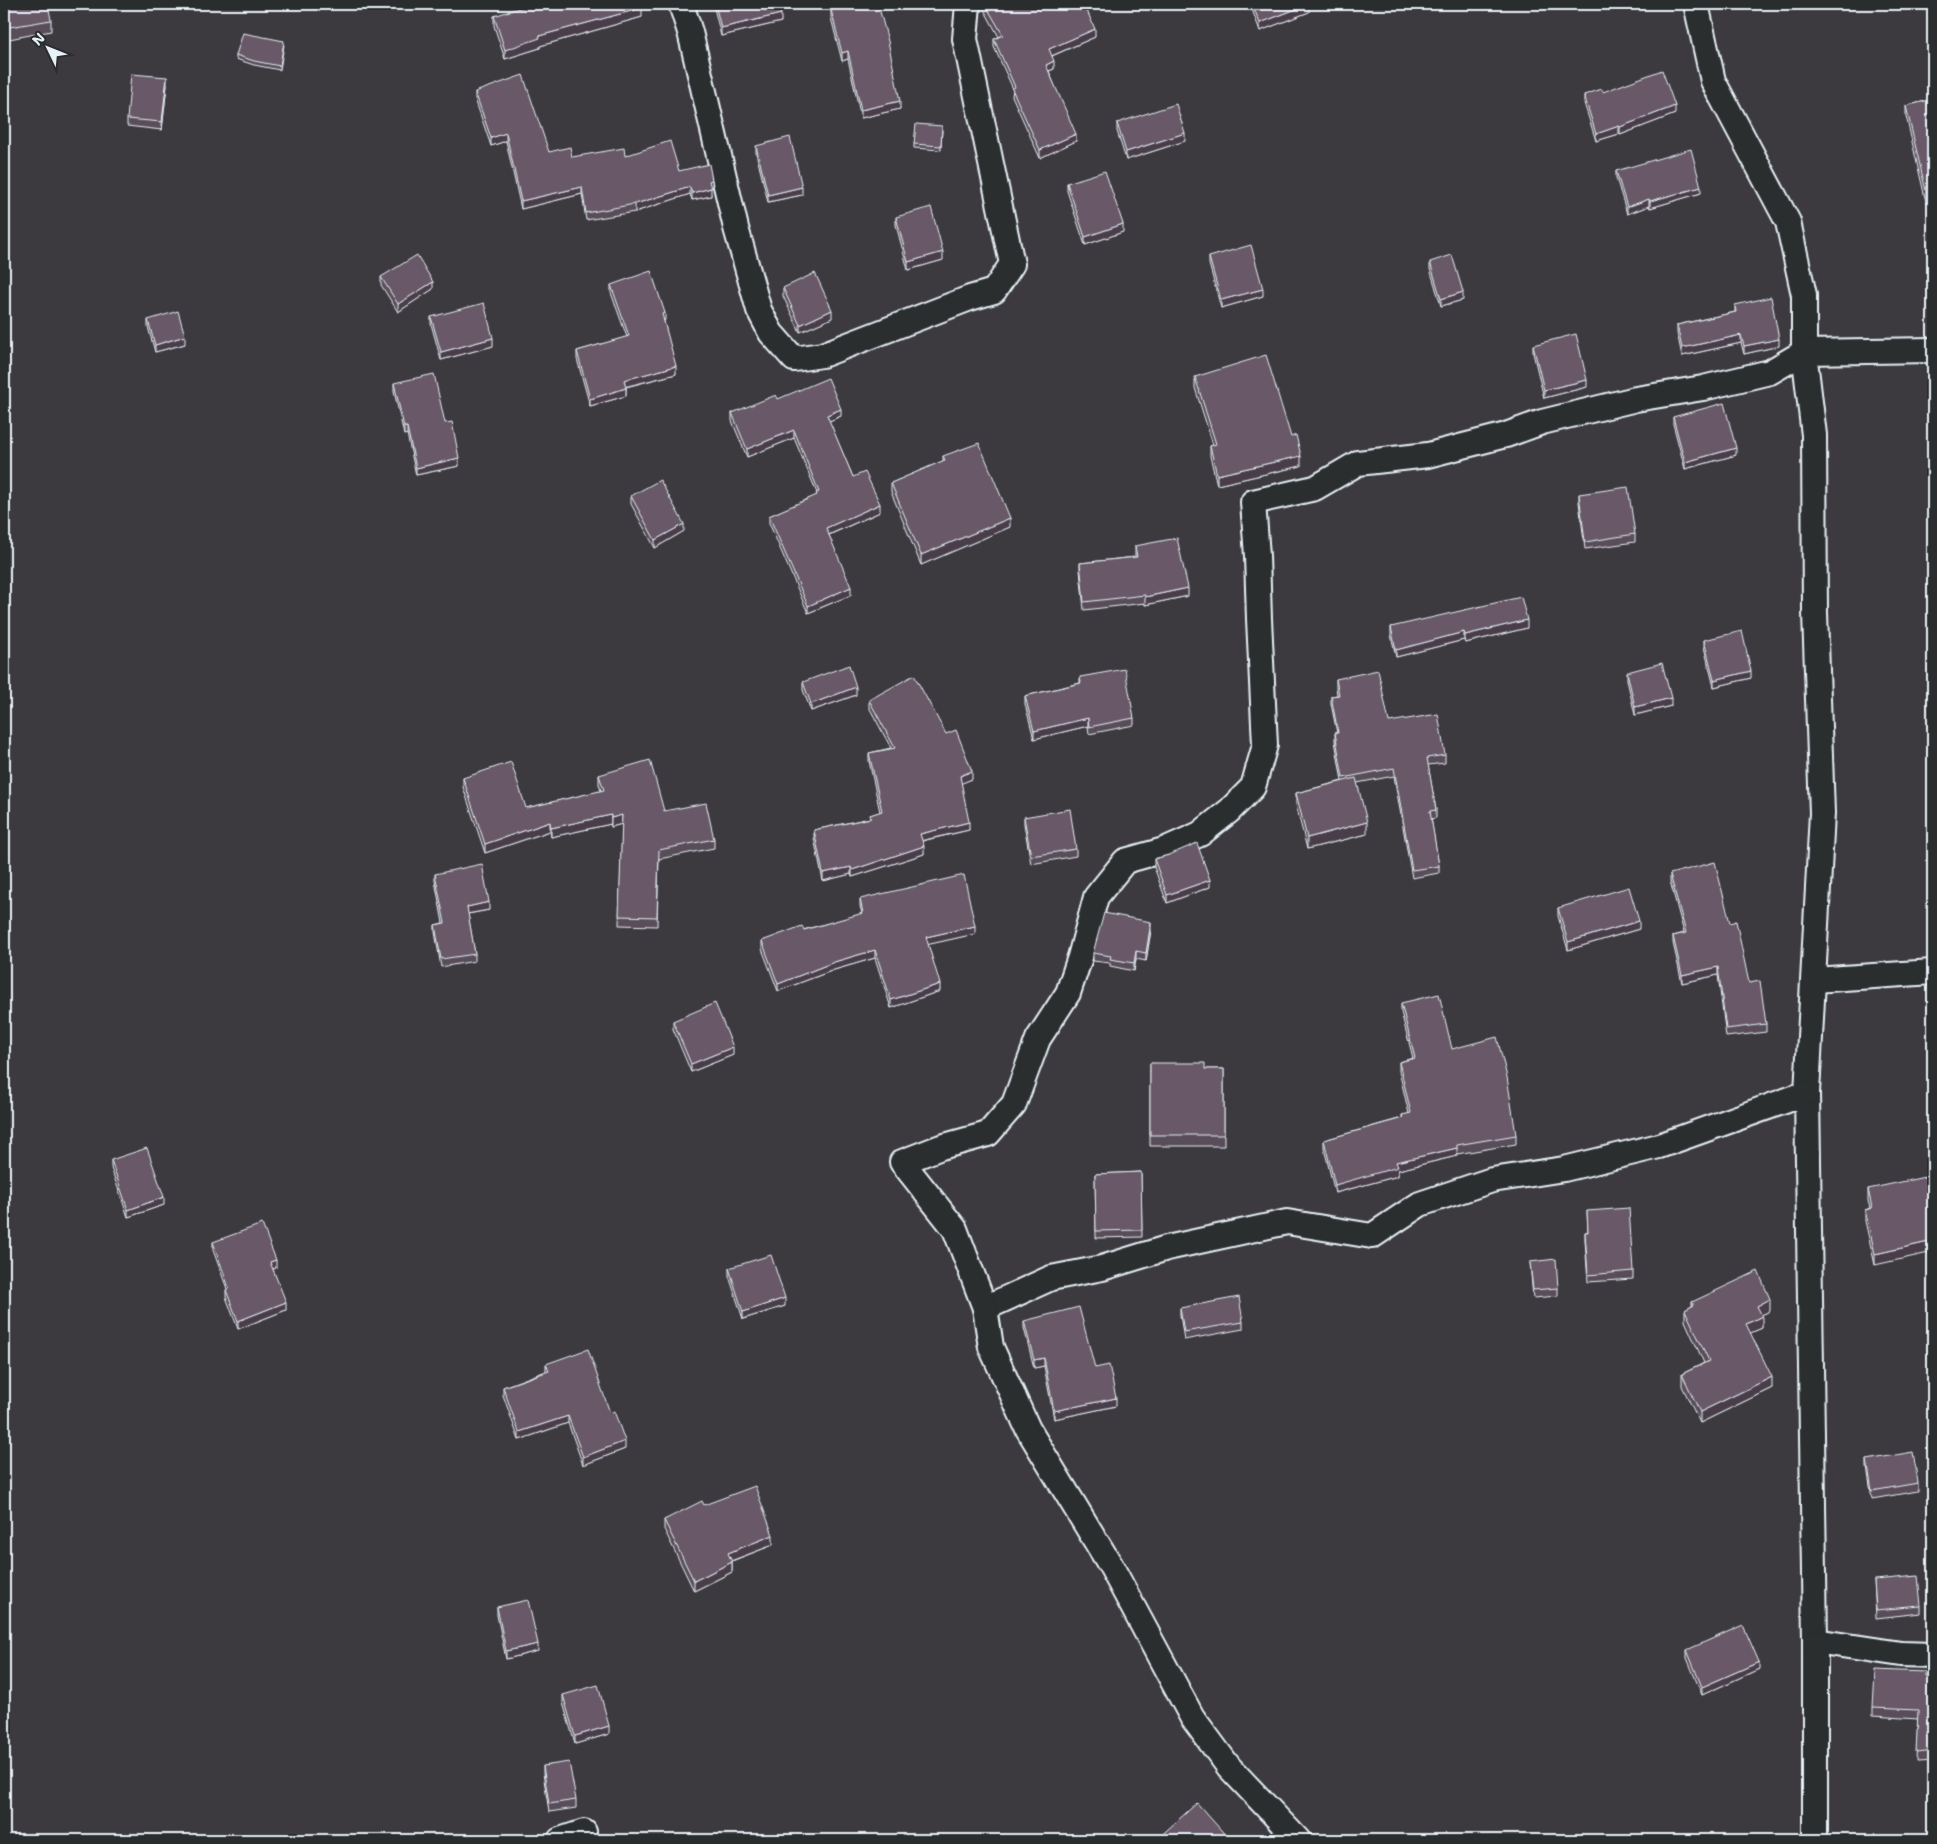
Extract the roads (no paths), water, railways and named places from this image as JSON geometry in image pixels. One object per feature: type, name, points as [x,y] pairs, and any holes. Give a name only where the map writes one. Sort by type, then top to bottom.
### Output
[{"type":"street","points":[[681,4],[690,32],[736,228],[758,310],[771,333],[794,359],[822,355],[970,298],[994,291],[1012,264],[965,39],[968,4]]},
{"type":"street","points":[[1696,4],[1713,81],[1788,222],[1804,295],[1804,352],[1814,435],[1815,613],[1822,813],[1807,1093],[1816,1642],[1815,1840]]},
{"type":"street","points":[[1298,1840],[1229,1767],[1192,1717],[1111,1566],[1028,1429],[991,1347],[985,1308],[955,1229],[902,1162],[941,1147],[988,1134],[1014,1104],[1038,1039],[1068,993],[1080,958],[1096,897],[1125,861],[1164,850],[1200,834],[1229,811],[1254,787],[1265,745],[1253,502],[1315,488],[1358,463],[1428,455],[1506,435],[1542,422],[1636,398],[1703,388],[1770,372],[1804,352],[1933,350]]},
{"type":"street","points":[[1814,980],[1933,972]]},
{"type":"street","points":[[985,1308],[1051,1278],[1102,1268],[1167,1248],[1287,1222],[1372,1236],[1420,1204],[1492,1180],[1564,1169],[1659,1146],[1807,1093]]},
{"type":"street","points":[[1816,1642],[1901,1654],[1933,1654]]},
{"type":"street","points":[[560,1840],[584,1832]]}]
